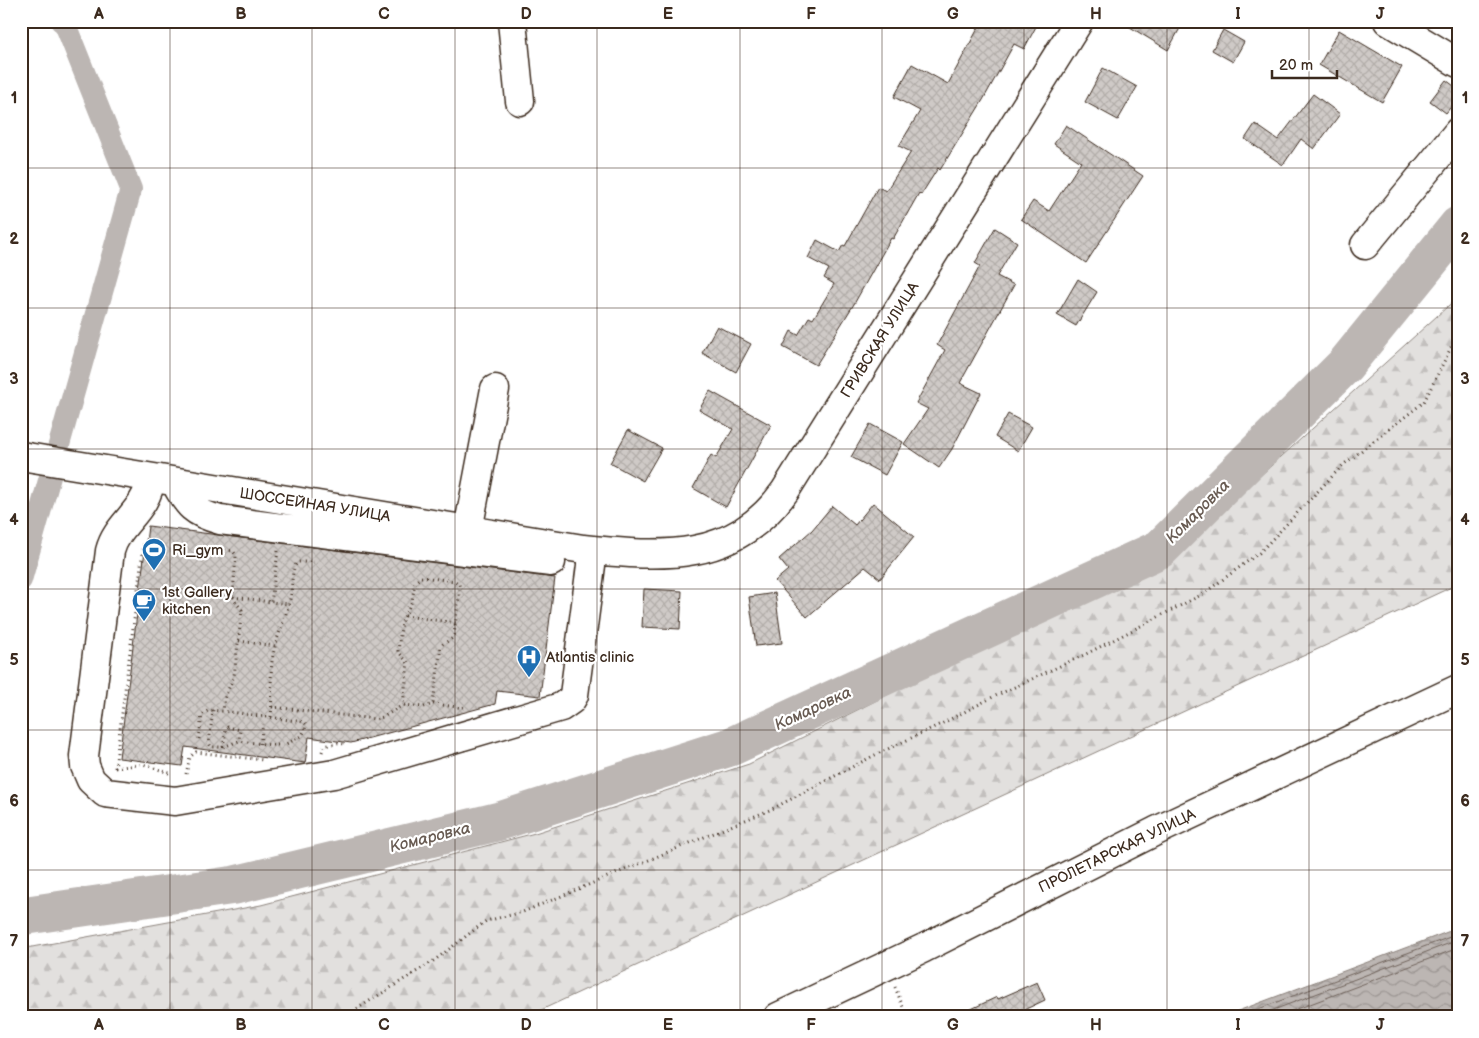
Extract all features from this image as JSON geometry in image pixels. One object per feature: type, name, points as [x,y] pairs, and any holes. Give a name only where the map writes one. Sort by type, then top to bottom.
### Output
[{"type":"street","points":[[512,21],[520,100]]},
{"type":"street","name":"ГРИВСКАЯ УЛИЦА","points":[[598,556],[693,552],[712,547],[742,534],[758,522],[777,503],[1079,21]]},
{"type":"street","points":[[1388,21],[1458,63]]},
{"type":"street","points":[[1365,245],[1458,132]]},
{"type":"street","points":[[468,530],[495,389]]},
{"type":"street","name":"ШОССЕЙНАЯ УЛИЦА","points":[[21,456],[468,530],[598,556]]},
{"type":"street","points":[[163,480],[195,511],[204,516],[220,520],[598,556],[574,695],[571,700],[561,707],[334,774],[175,801],[114,781],[105,793],[91,780],[85,766],[84,756],[111,548],[115,539],[148,494],[163,480]]},
{"type":"street","name":"ПРОЛЕТАРСКАЯ УЛИЦА","points":[[778,1017],[924,948],[1156,830],[1458,689]]},
{"type":"path","points":[[344,1017],[435,960],[486,921],[523,912],[772,810],[873,756],[1086,654],[1203,594],[1259,552],[1343,465],[1424,402],[1458,333]]},
{"type":"path","points":[[114,781],[145,536],[142,524],[134,514]]},
{"type":"path","points":[[271,602],[279,543]]},
{"type":"path","points":[[220,549],[233,551],[236,555],[233,596],[242,610],[234,676],[225,697],[223,711]]},
{"type":"path","points":[[271,717],[271,674],[275,646],[289,604],[295,565],[302,560],[314,562]]},
{"type":"path","points":[[403,705],[408,663],[399,654],[398,648],[402,623],[412,600],[416,580],[424,577],[455,581],[459,584],[460,588],[453,638],[445,642],[440,649],[433,704]]},
{"type":"path","points":[[233,596],[289,604]]},
{"type":"path","points":[[405,616],[456,623]]},
{"type":"path","points":[[239,641],[275,646]]},
{"type":"path","points":[[272,707],[375,719],[383,717],[403,705],[424,707],[433,704],[462,708],[470,707]]},
{"type":"path","points":[[199,739],[202,715],[213,710],[305,722],[305,730],[298,739],[284,745],[273,746],[239,742],[223,747],[212,747],[209,744],[213,710]]},
{"type":"path","points":[[260,744],[263,724]]},
{"type":"path","points":[[223,747],[228,727],[240,730],[239,742]]},
{"type":"path","points":[[186,776],[190,757],[196,752],[271,760]]},
{"type":"path","points":[[114,781],[143,764],[175,775]]},
{"type":"path","points":[[894,983],[907,1017]]},
{"type":"green space","points":[[1458,297],[1458,584],[526,1017],[21,1017],[21,949],[261,905],[535,833],[749,764],[1178,550]]},
{"type":"water","points":[[1458,928],[1458,1017],[1222,1017]]},
{"type":"building","points":[[982,21],[1039,21],[1024,49],[1014,44],[983,100],[940,170],[938,168],[921,195],[919,193],[816,365],[783,347],[791,331],[798,335],[809,317],[813,319],[834,284],[824,278],[829,269],[808,258],[817,240],[839,252],[843,245],[845,246],[878,187],[886,191],[911,152],[899,146],[920,111],[894,97],[912,64],[948,84]]},
{"type":"building","points":[[1120,21],[1184,21],[1168,50]]},
{"type":"building","points":[[1223,30],[1244,42],[1233,62],[1212,50]]},
{"type":"building","points":[[1339,30],[1402,67],[1382,102],[1319,65]]},
{"type":"building","points":[[1103,68],[1137,87],[1118,120],[1085,102]]},
{"type":"building","points":[[1446,80],[1458,89],[1458,98],[1446,113],[1430,101]]},
{"type":"building","points":[[1313,94],[1340,114],[1314,149],[1301,139],[1283,165],[1245,139],[1255,124],[1278,140]]},
{"type":"building","points":[[1066,125],[1143,176],[1086,263],[1021,219],[1033,201],[1049,211],[1081,162],[1054,144]]},
{"type":"building","points":[[995,228],[1017,242],[997,276],[1014,285],[960,383],[981,393],[952,449],[939,468],[904,444],[928,409],[916,403],[945,350],[937,345],[980,266],[975,263]]},
{"type":"building","points":[[1078,279],[1097,292],[1076,326],[1057,315]]},
{"type":"building","points":[[717,326],[751,344],[736,372],[702,353]]},
{"type":"building","points":[[710,391],[771,425],[726,507],[693,488],[711,455],[716,458],[733,429],[699,410]]},
{"type":"building","points":[[1008,414],[1032,427],[1018,451],[995,437]]},
{"type":"building","points":[[870,424],[903,442],[885,475],[851,457]]},
{"type":"building","points":[[628,430],[662,448],[643,481],[610,463]]},
{"type":"building","points":[[873,503],[914,537],[880,579],[865,567],[807,617],[775,581],[788,570],[779,559],[812,530],[832,506],[855,525]]},
{"type":"building","points":[[148,526],[555,578],[540,696],[497,691],[495,704],[351,743],[309,737],[305,763],[185,747],[182,766],[119,758]]},
{"type":"building","points":[[644,589],[682,591],[680,629],[642,627]]},
{"type":"building","points":[[775,593],[782,643],[756,646],[749,597]]},
{"type":"building","points":[[1037,982],[1045,1000],[1009,1017],[954,1017],[997,997],[998,999]]},
{"type":"waterway","points":[[21,580],[131,189],[65,24],[61,21]]},
{"type":"waterway","name":"Комаровка","points":[[21,916],[235,885],[500,821],[730,747],[1160,549],[1345,365],[1458,226]]},
{"type":"place","name":"Ri_gym","points":[[154,571]]},
{"type":"place","name":"1st Gallery kitchen","points":[[144,622]]},
{"type":"place","name":"Atlantis clinic","points":[[529,678]]}]
